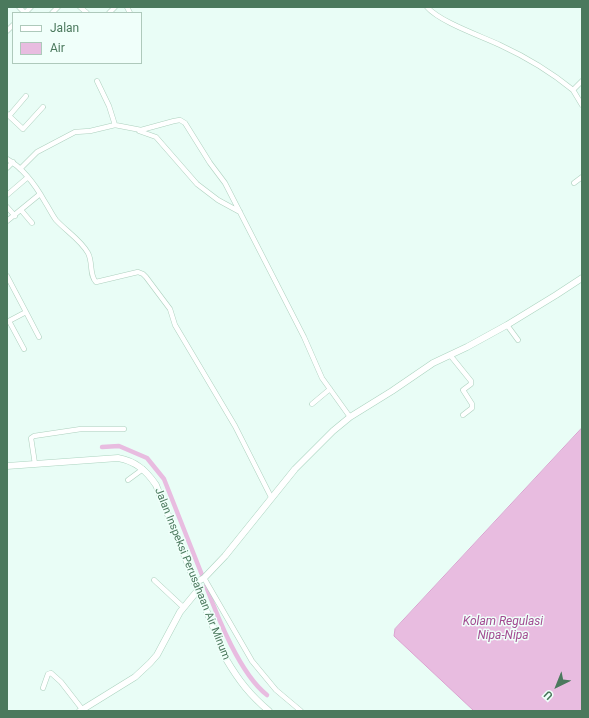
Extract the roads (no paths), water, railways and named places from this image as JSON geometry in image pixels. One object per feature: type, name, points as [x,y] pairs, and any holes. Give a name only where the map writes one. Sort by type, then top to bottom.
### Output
[{"type":"street","points":[[428,7],[442,19],[502,46],[542,68],[573,90],[582,106]]},
{"type":"street","points":[[97,81],[109,106],[115,125]]},
{"type":"street","points":[[573,90],[582,81]]},
{"type":"street","points":[[26,96],[8,115],[22,129],[43,107]]},
{"type":"street","points":[[138,130],[146,130],[180,120],[185,123],[210,163],[225,183],[304,338],[322,378],[350,418]]},
{"type":"street","points":[[20,169],[37,152],[71,134],[115,125],[138,130],[156,137],[197,184],[218,200],[240,212]]},
{"type":"street","points":[[7,159],[13,162],[28,178],[40,194],[55,219],[88,254],[93,278],[96,282],[132,273],[141,273],[146,277],[170,309],[175,325],[235,426],[271,497]]},
{"type":"street","points":[[7,168],[13,162]]},
{"type":"street","points":[[574,183],[582,177]]},
{"type":"street","points":[[7,195],[28,178]]},
{"type":"street","points":[[7,221],[40,194]]},
{"type":"street","points":[[7,207],[15,216]]},
{"type":"street","points":[[21,210],[32,223]]},
{"type":"street","points":[[7,276],[40,337]]},
{"type":"street","points":[[195,583],[204,578],[225,556],[295,469],[320,444],[350,418],[432,363],[507,325],[582,278]]},
{"type":"street","points":[[24,349],[8,321],[26,312]]},
{"type":"street","points":[[507,325],[518,340]]},
{"type":"street","points":[[450,355],[471,381],[470,385],[463,390],[472,404],[472,408],[463,415]]},
{"type":"street","points":[[312,404],[330,389]]},
{"type":"street","points":[[35,464],[31,438],[34,436],[81,429],[124,429]]},
{"type":"street","name":"Jalan Inspeksi Perusahaan Air Minum","points":[[7,466],[118,458],[128,460],[143,469],[156,484],[226,659],[234,673],[250,693],[269,711]]},
{"type":"street","points":[[128,480],[143,469]]},
{"type":"street","points":[[204,578],[252,661],[276,690],[301,711]]},
{"type":"street","points":[[154,580],[183,607]]},
{"type":"street","points":[[44,688],[48,675],[51,673],[61,682],[81,710],[135,677],[150,663],[183,607],[198,590]]},
{"type":"water","name":"Kolam Regulasi Nipa-Nipa","points":[[582,428],[582,711],[474,711],[394,636],[395,629]]},
{"type":"waterway","points":[[102,447],[119,446],[147,458],[164,479],[202,575]]},
{"type":"waterway","points":[[206,586],[223,629],[239,660],[257,686],[267,695]]}]
